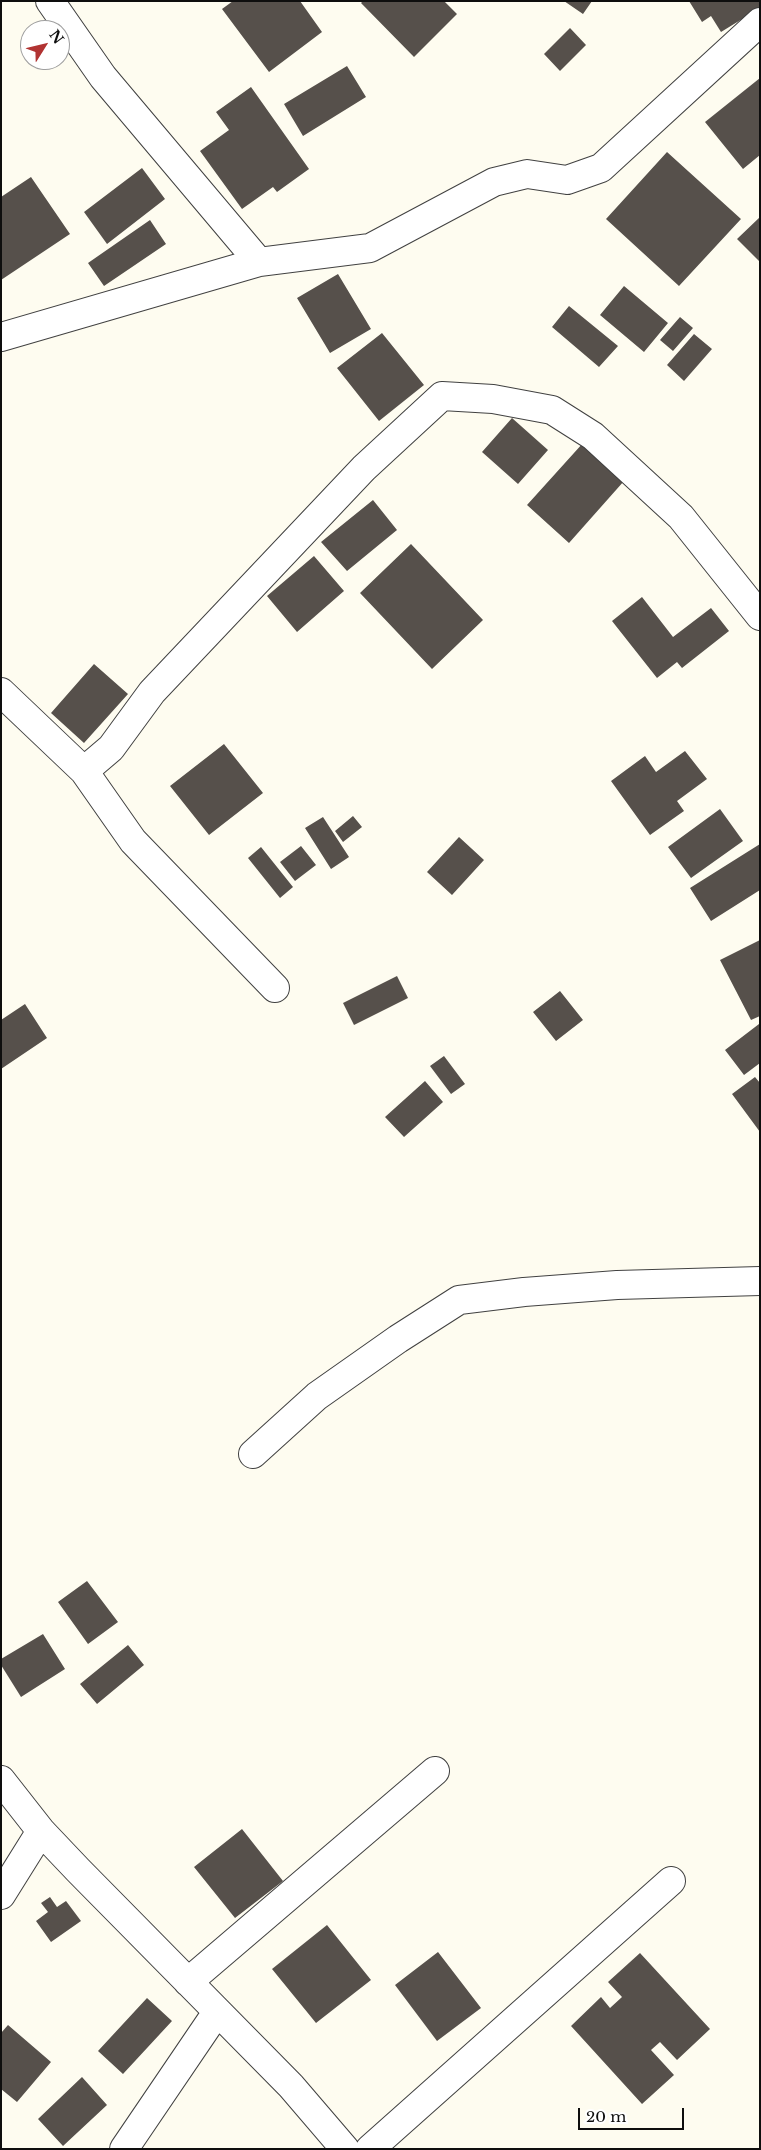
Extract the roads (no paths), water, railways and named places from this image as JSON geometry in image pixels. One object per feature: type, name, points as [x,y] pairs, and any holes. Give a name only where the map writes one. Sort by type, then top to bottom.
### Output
[{"type":"street","points":[[50,1],[103,77],[259,262]]},
{"type":"street","points":[[1,337],[259,262],[370,248],[494,182],[527,174],[567,180],[601,168],[760,22]]},
{"type":"street","points":[[84,771],[111,748],[152,692],[364,468],[442,396],[493,399],[552,410],[593,436],[681,517],[760,616]]},
{"type":"street","points":[[1,692],[84,771],[133,841],[275,988]]},
{"type":"street","points":[[253,1454],[317,1396],[398,1339],[459,1300],[524,1292],[617,1285],[760,1281]]},
{"type":"street","points":[[188,1982],[435,1771]]},
{"type":"street","points":[[1,1780],[41,1831],[291,2086],[345,2149]]},
{"type":"street","points":[[1,1895],[41,1831]]},
{"type":"street","points":[[370,2149],[671,1881]]},
{"type":"street","points":[[124,2149],[217,2012]]}]
